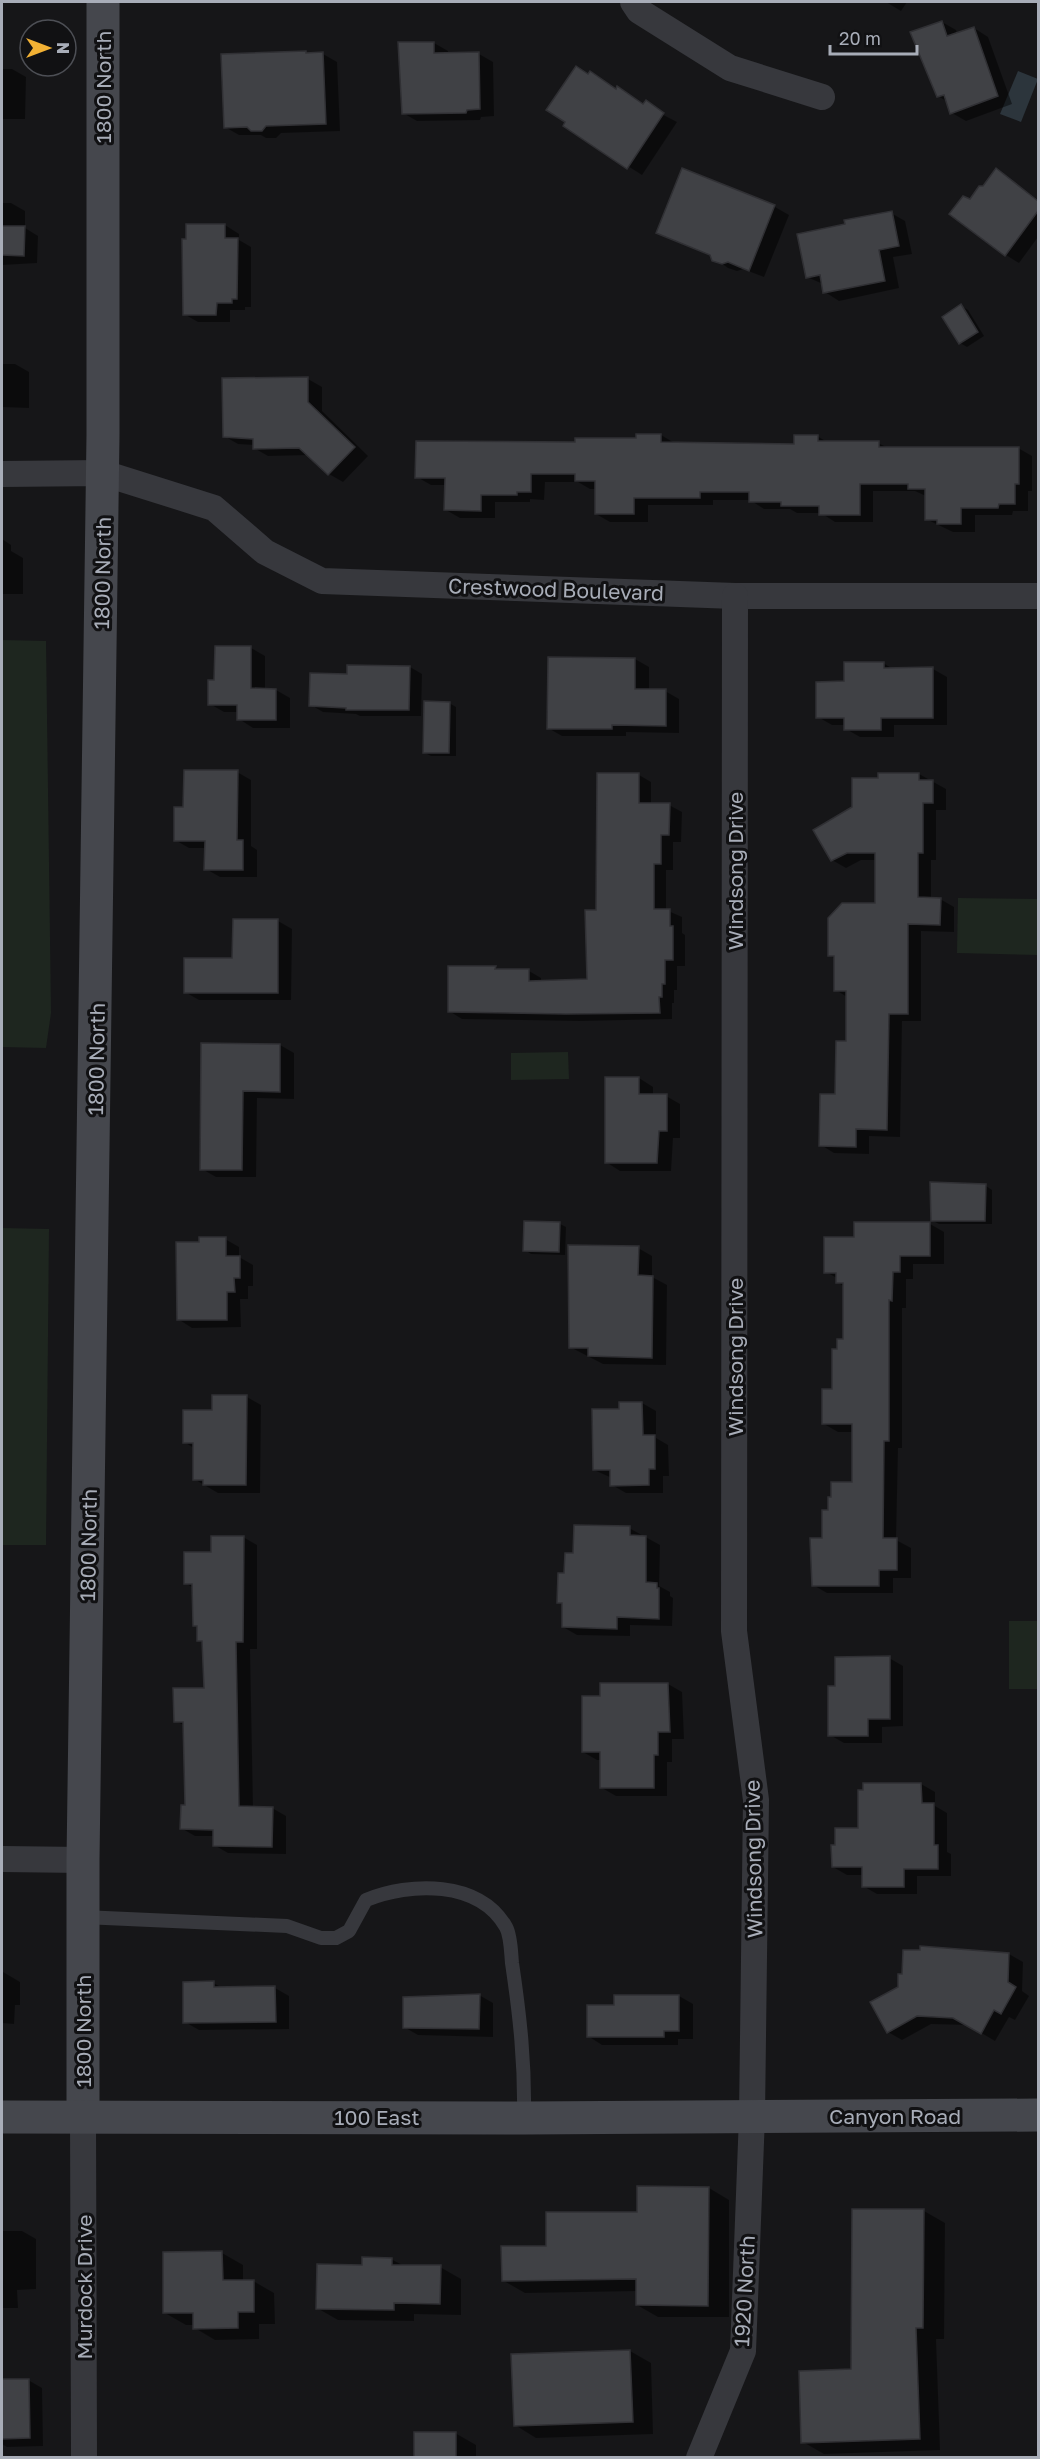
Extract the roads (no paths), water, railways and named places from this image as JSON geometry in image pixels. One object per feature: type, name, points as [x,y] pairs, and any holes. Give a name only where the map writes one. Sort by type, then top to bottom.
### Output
[{"type":"street","name":"1800 North","points":[[83,2116],[83,1860],[103,473],[103,2]]},
{"type":"street","points":[[633,2],[639,11],[730,68],[822,98]]},
{"type":"street","name":"Crestwood Boulevard","points":[[2,474],[103,473],[214,508],[265,552],[322,581],[735,596],[1038,596]]},
{"type":"street","name":"Windsong Drive","points":[[735,596],[735,1631],[756,1800],[752,2116]]},
{"type":"street","points":[[2,1859],[83,1860]]},
{"type":"street","name":"Canyon Road","points":[[752,2116],[1038,2115]]},
{"type":"street","name":"Murdock Drive","points":[[83,2116],[84,2457]]},
{"type":"street","name":"100 East","points":[[2,2117],[752,2116]]},
{"type":"street","name":"1920 North","points":[[699,2457],[743,2351],[752,2116]]},
{"type":"lane","points":[[83,1917],[287,1926],[321,1938],[336,1938],[349,1931],[366,1900],[382,1893],[435,1889],[470,1895],[487,1905],[507,1929],[525,2063],[524,2118]]}]
